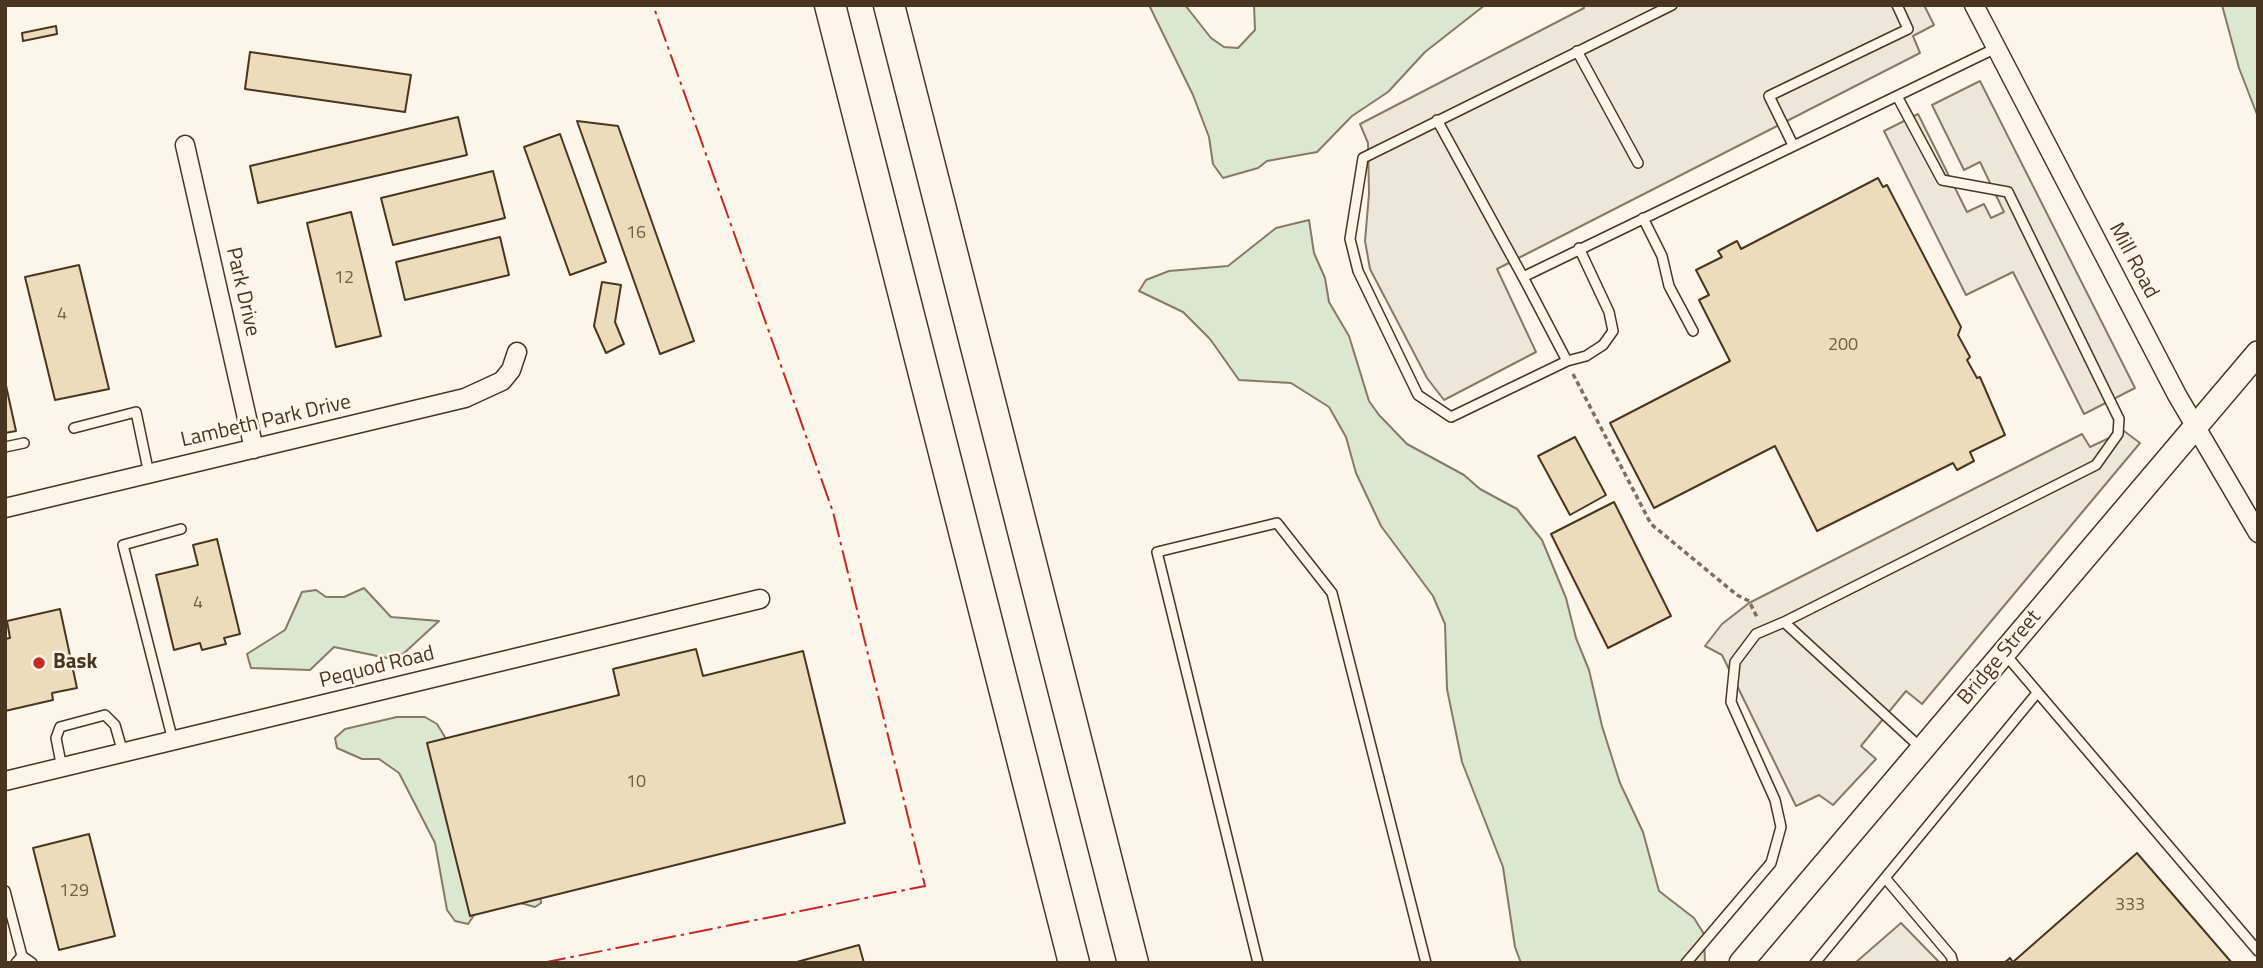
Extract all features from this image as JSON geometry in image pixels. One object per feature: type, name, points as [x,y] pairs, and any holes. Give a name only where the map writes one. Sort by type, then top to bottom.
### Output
[{"type":"highway","points":[[830,5],[1074,963]]},
{"type":"highway","points":[[889,5],[1133,963]]},
{"type":"street","name":"Mill Road","points":[[1974,5],[2195,426],[2258,533]]},
{"type":"street","name":"Park Drive","points":[[185,145],[254,449]]},
{"type":"street","name":"Lambeth Park Drive","points":[[5,508],[479,394],[502,381],[511,370],[517,352]]},
{"type":"street","name":"Bridge Street","points":[[1741,963],[2258,353]]},
{"type":"street","name":"Pequod Road","points":[[5,781],[760,599]]},
{"type":"lane","points":[[1579,248],[1609,312],[1613,331],[1603,345],[1586,356],[1567,361],[1451,417],[1418,395],[1358,271],[1350,239],[1363,158],[1672,5]]},
{"type":"lane","points":[[1793,145],[1769,96],[1908,29],[1897,5]]},
{"type":"lane","points":[[1523,277],[1996,48]]},
{"type":"lane","points":[[1577,51],[1638,163]]},
{"type":"lane","points":[[1686,963],[1771,863],[1781,827],[1775,800],[1731,702],[1735,662],[1756,634],[2096,466],[2118,434],[2119,419],[2115,407],[2008,192],[1942,180],[1897,96]]},
{"type":"lane","points":[[1437,120],[1567,361]]},
{"type":"lane","points":[[1643,218],[1662,256],[1669,286],[1693,331]]},
{"type":"lane","points":[[74,428],[136,412],[149,474]]},
{"type":"lane","points":[[5,447],[24,443]]},
{"type":"lane","points":[[1258,963],[1157,552],[1277,523],[1332,593],[1426,963]]},
{"type":"lane","points":[[173,741],[123,545],[181,529]]},
{"type":"lane","points":[[1784,622],[1923,749]]},
{"type":"lane","points":[[2004,653],[2258,951]]},
{"type":"lane","points":[[1815,963],[2037,693]]},
{"type":"lane","points":[[62,768],[56,738],[60,727],[105,715],[115,725],[123,753]]},
{"type":"lane","points":[[1886,879],[1951,956],[1953,963]]},
{"type":"lane","points":[[5,891],[19,959],[33,963]]},
{"type":"path","points":[[1567,361],[1651,524],[1737,595],[1749,601],[1764,630]]},
{"type":"green space","points":[[1149,5],[1185,5],[1211,38],[1224,47],[1238,48],[1255,30],[1254,5],[1485,5],[1425,52],[1388,92],[1352,116],[1317,152],[1267,161],[1258,168],[1223,178],[1213,164],[1209,137],[1193,95]]},
{"type":"green space","points":[[2222,5],[2258,5],[2258,117],[2239,68]]},
{"type":"green space","points":[[1309,220],[1314,253],[1325,278],[1329,302],[1349,336],[1369,401],[1379,415],[1407,444],[1464,475],[1480,489],[1517,509],[1542,540],[1566,598],[1620,783],[1643,832],[1659,891],[1694,918],[1704,934],[1705,963],[1521,963],[1515,947],[1503,867],[1462,762],[1447,689],[1445,624],[1433,596],[1381,526],[1356,473],[1346,437],[1329,407],[1291,383],[1239,380],[1210,339],[1183,312],[1139,291],[1146,280],[1169,271],[1228,266],[1276,228]]},
{"type":"green space","points":[[364,588],[391,617],[439,621],[403,654],[387,658],[334,647],[310,670],[251,668],[247,654],[285,630],[302,592],[316,590],[326,597],[344,597]]},
{"type":"green space","points":[[397,717],[425,717],[437,724],[540,892],[541,903],[535,907],[506,899],[481,905],[468,924],[455,921],[447,910],[435,843],[399,773],[379,759],[362,759],[337,748],[335,738],[345,729]]},
{"type":"shaded area","points":[[1583,5],[1924,5],[1934,25],[1913,36],[1920,53],[1497,269],[1536,352],[1444,400],[1427,378],[1370,269],[1365,241],[1369,194],[1368,143],[1360,124],[1584,8]]},
{"type":"shaded area","points":[[1980,81],[2135,388],[2084,414],[2013,272],[1966,295],[1884,131],[1918,114],[1967,212],[1984,204],[1991,218],[2004,212],[1980,162],[1964,170],[1932,105]]},
{"type":"shaded area","points":[[2124,431],[2140,443],[1922,704],[1906,691],[1861,746],[1876,759],[1833,805],[1819,795],[1796,806],[1722,655],[1705,646],[1722,624],[1749,603],[2082,434],[2090,447]]},
{"type":"shaded area","points":[[1901,923],[1940,963],[1855,963]]},
{"type":"building","points":[[56,26],[57,34],[23,41],[22,33]]},
{"type":"building","points":[[250,52],[411,75],[405,112],[245,89]]},
{"type":"building","points":[[458,117],[467,155],[258,203],[250,166]]},
{"type":"building","points":[[577,121],[618,126],[694,341],[660,354]]},
{"type":"building","points":[[560,134],[606,262],[570,275],[524,147]]},
{"type":"building","points":[[493,171],[505,218],[393,245],[381,198]]},
{"type":"building","points":[[1878,178],[1883,187],[1887,185],[1961,327],[1958,335],[1970,357],[1967,360],[1977,378],[1980,377],[2005,435],[1970,452],[1974,461],[1957,470],[1953,463],[1817,531],[1775,446],[1654,508],[1610,423],[1730,361],[1699,300],[1709,295],[1696,270],[1722,257],[1718,251],[1737,241],[1741,249]]},
{"type":"building","points":[[351,212],[381,336],[336,347],[307,223]]},
{"type":"building","points":[[500,237],[509,275],[405,300],[396,262]]},
{"type":"building","points":[[79,265],[109,389],[55,400],[25,277]]},
{"type":"building","points":[[602,282],[621,285],[615,322],[624,344],[606,353],[594,326]]},
{"type":"building","points":[[5,381],[16,431],[5,433]]},
{"type":"building","points":[[1575,437],[1606,495],[1570,515],[1538,456]]},
{"type":"building","points":[[1614,502],[1671,616],[1608,648],[1551,534]]},
{"type":"building","points":[[217,539],[240,634],[224,638],[226,644],[202,650],[200,643],[174,650],[156,575],[198,565],[193,545]]},
{"type":"building","name":"Bask","points":[[60,609],[77,688],[52,693],[53,700],[5,711],[5,639],[10,638],[7,621]]},
{"type":"building","points":[[696,649],[703,676],[803,651],[845,823],[470,916],[427,743],[619,695],[613,669]]},
{"type":"building","points":[[89,834],[115,936],[59,950],[33,848]]},
{"type":"building","points":[[2137,853],[2232,963],[2004,963],[2010,958],[2013,962]]},
{"type":"building","points":[[859,945],[864,963],[793,963]]},
{"type":"power","points":[[542,963],[925,886],[833,512],[653,5]]},
{"type":"place","name":"Bask","points":[[39,663]]}]
